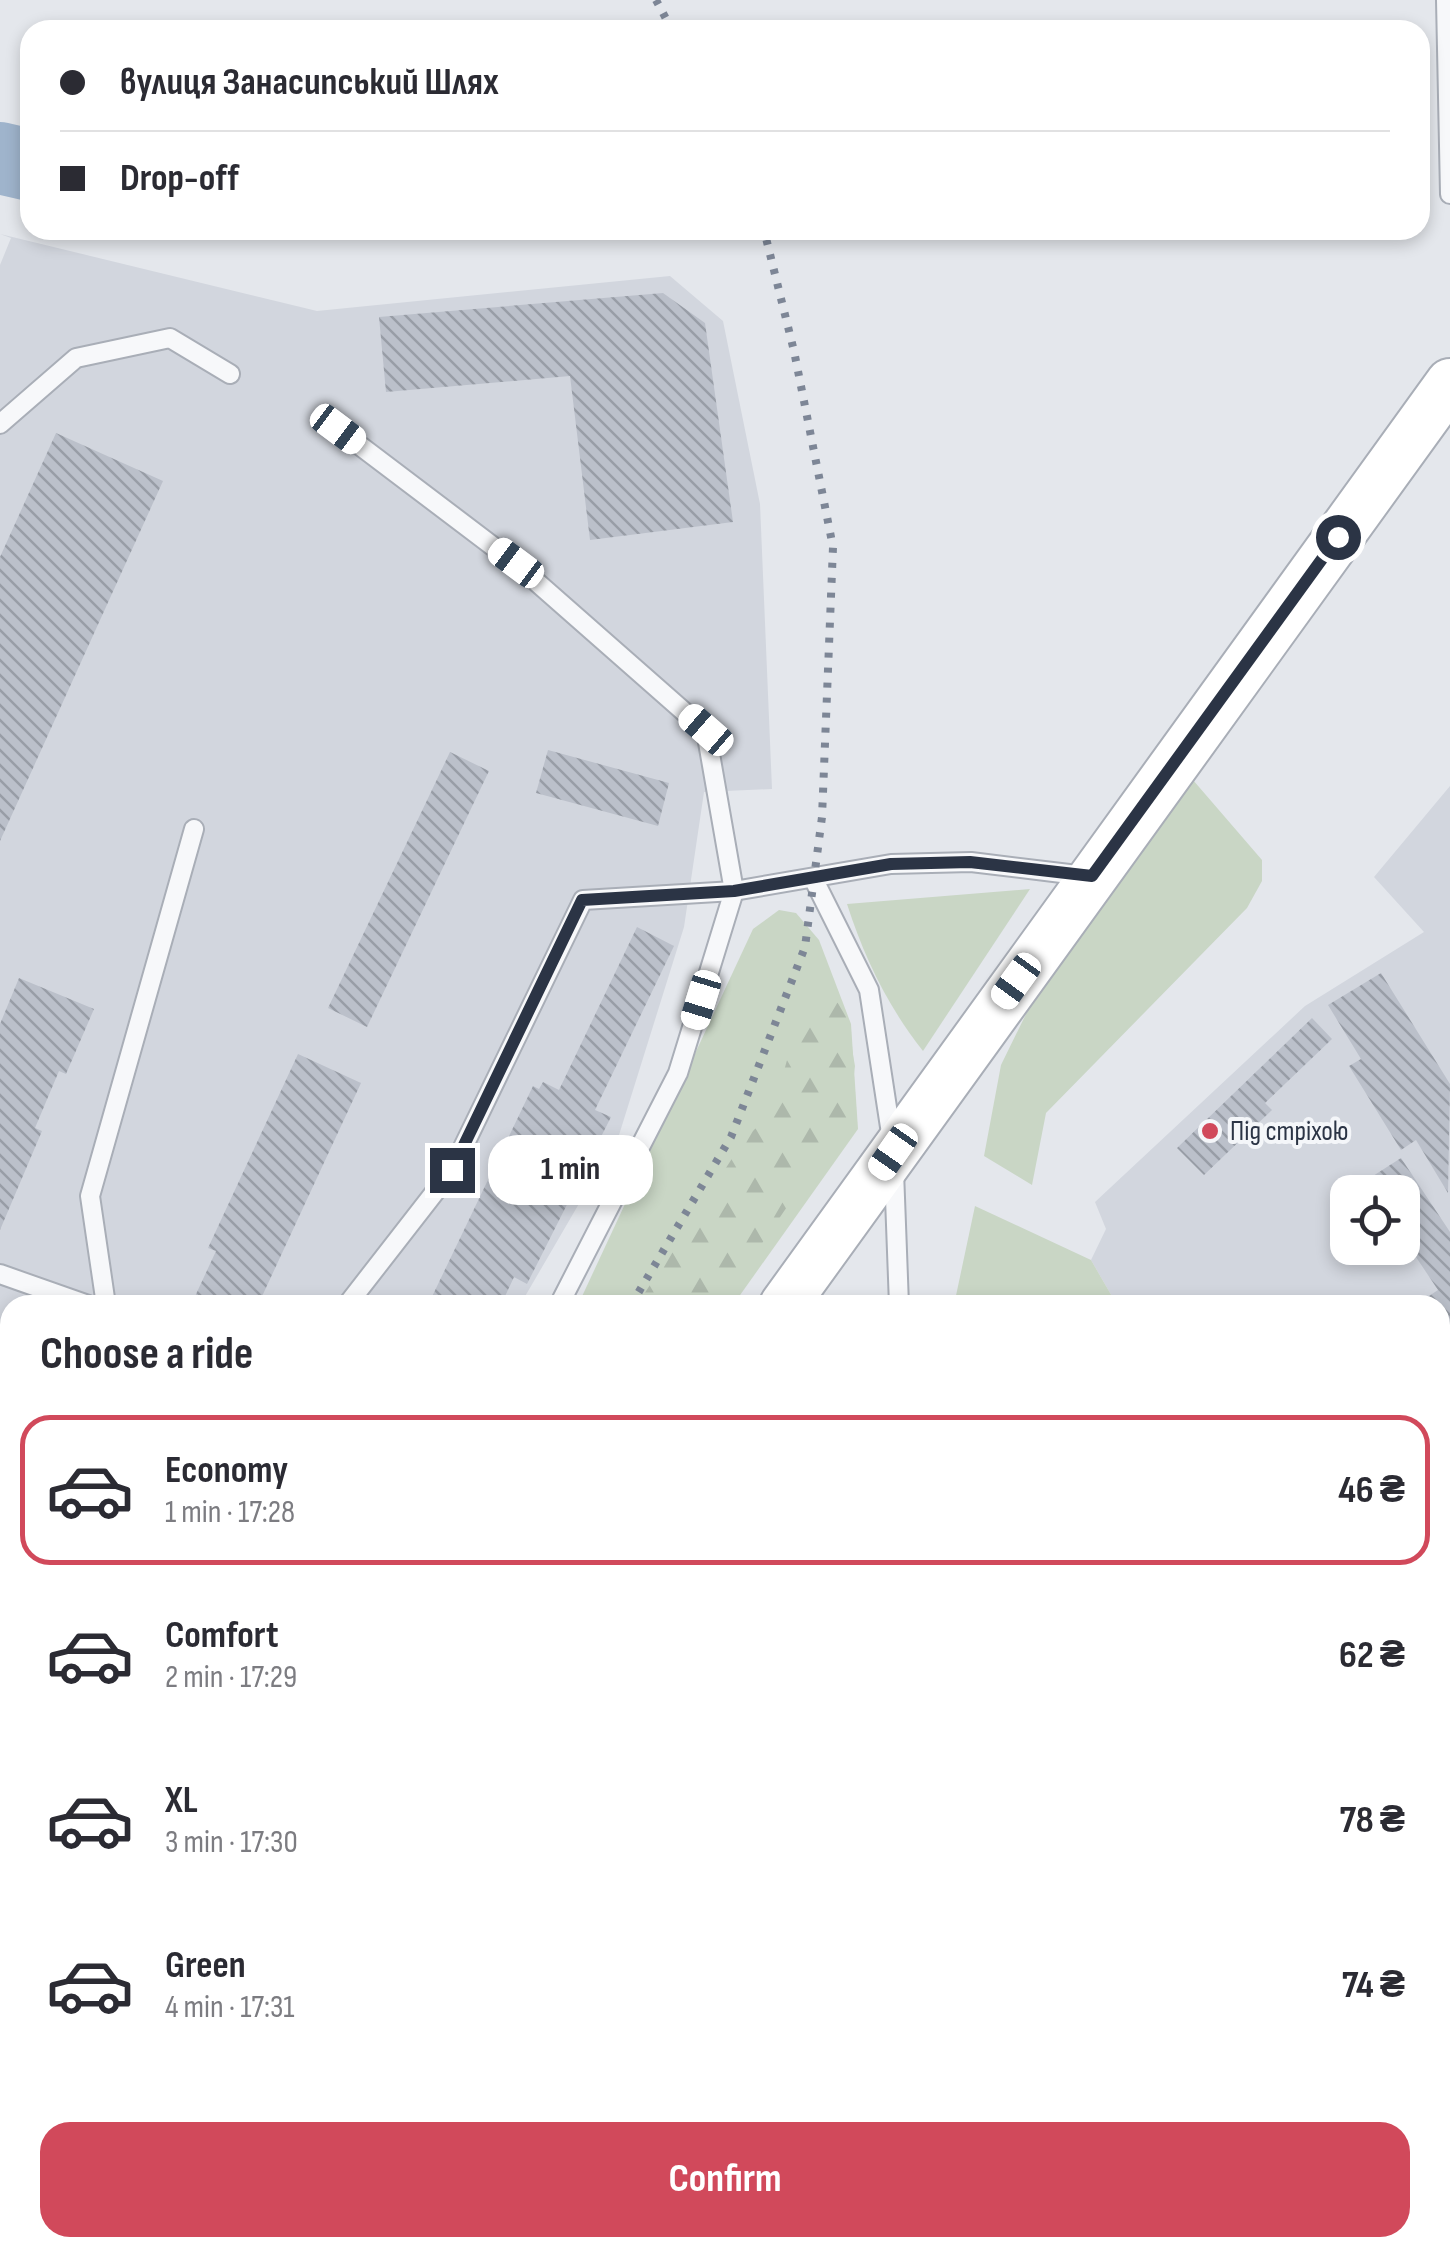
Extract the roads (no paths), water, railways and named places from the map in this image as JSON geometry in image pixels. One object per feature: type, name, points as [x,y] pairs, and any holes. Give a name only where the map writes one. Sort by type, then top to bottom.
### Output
[{"type":"main road","points":[[791,1295],[1450,383]]},
{"type":"lane","points":[[1446,0],[1450,194]]},
{"type":"lane","points":[[0,424],[76,358],[170,338],[230,374]]},
{"type":"lane","points":[[338,429],[516,563],[706,730],[734,891],[678,1072],[564,1295]]},
{"type":"lane","points":[[105,1295],[90,1196],[194,828]]},
{"type":"lane","points":[[355,1295],[452,1170],[582,900],[734,891],[891,864],[970,862],[1092,876]]},
{"type":"lane","points":[[814,880],[870,990],[893,1152],[899,1295]]},
{"type":"lane","points":[[0,1274],[60,1295]]},
{"type":"waterway","points":[[0,158],[20,163]]},
{"type":"railway","points":[[656,0],[667,20]]},
{"type":"railway","points":[[637,1295],[731,1137],[805,947],[822,817],[833,547],[794,351],[766,240]]},
{"type":"place","name":"Під стріхою","points":[[1210,1131]]}]
